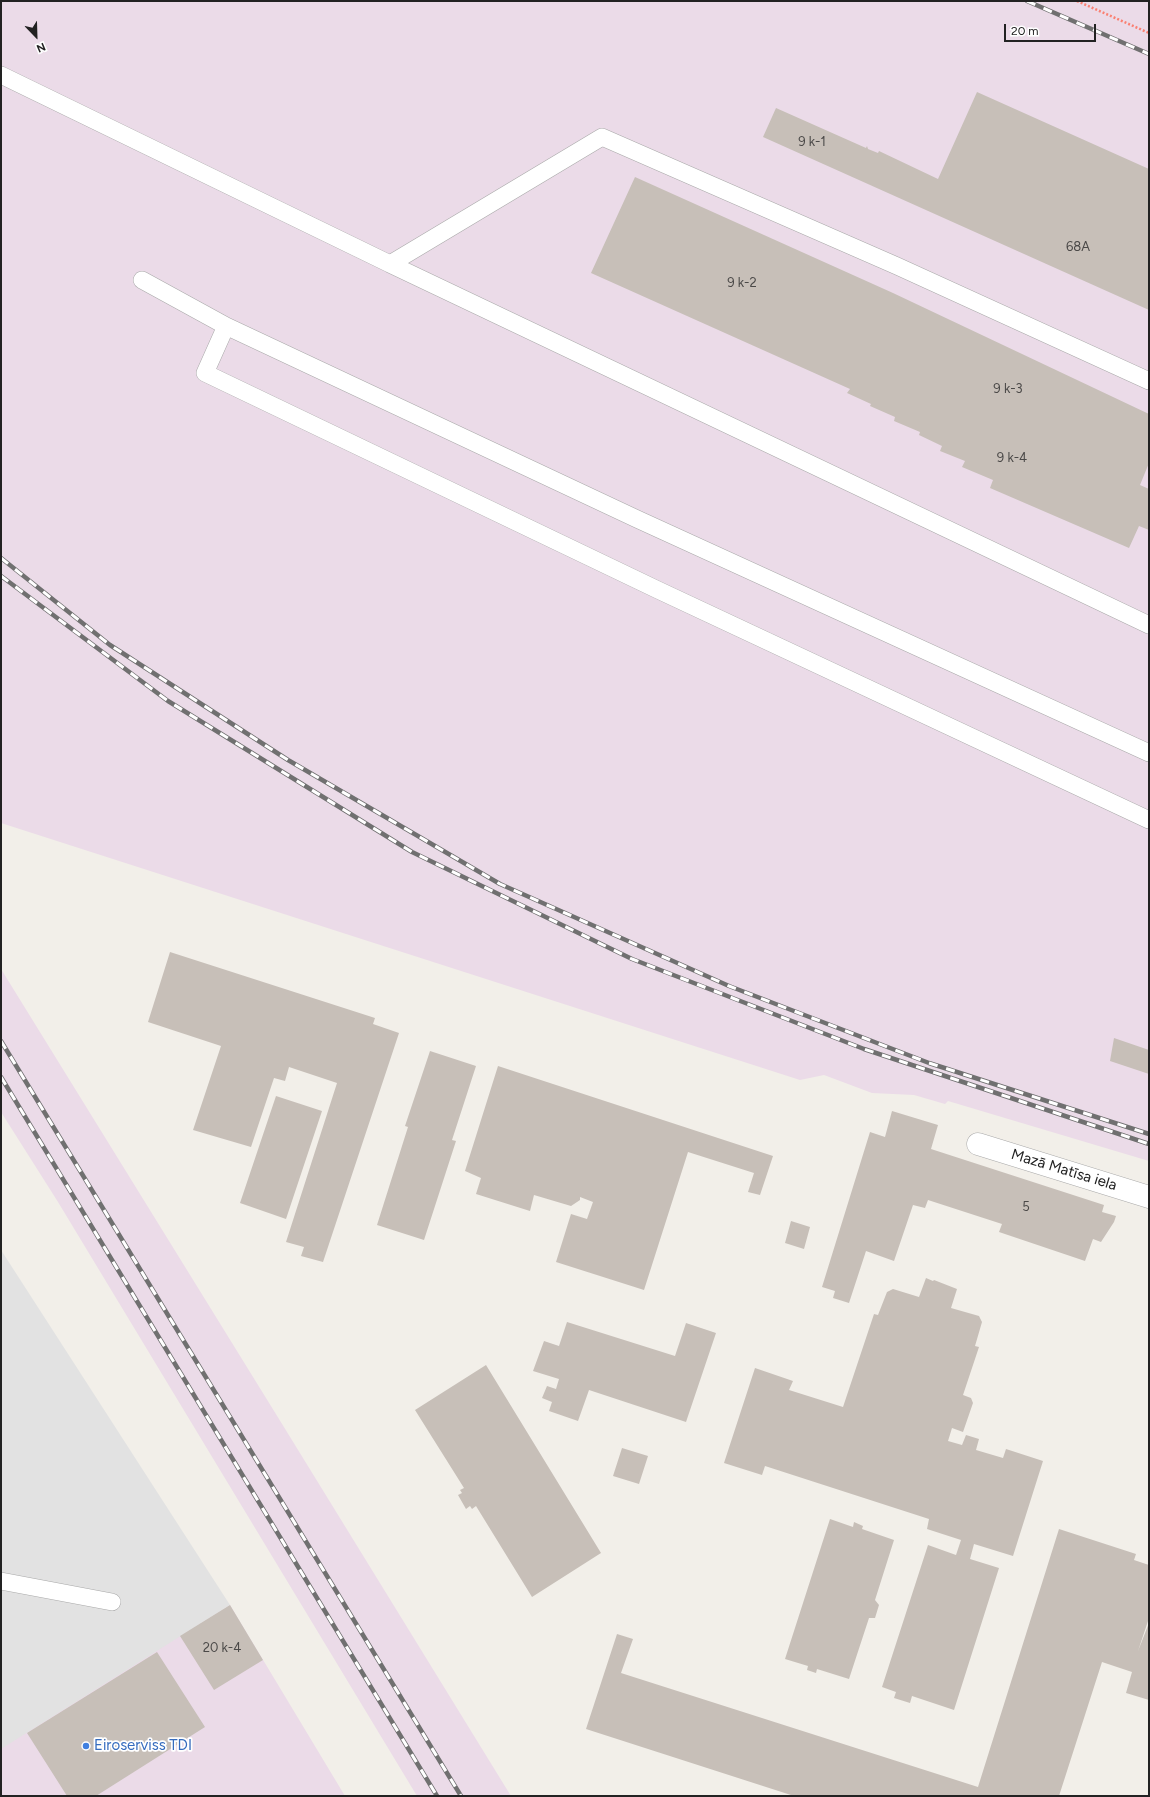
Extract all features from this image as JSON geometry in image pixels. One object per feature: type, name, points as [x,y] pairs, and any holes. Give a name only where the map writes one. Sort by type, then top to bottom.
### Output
[{"type":"street","name":"Mazā Matīsa iela","points":[[978,1144],[1149,1197]]},
{"type":"lane","points":[[1,75],[390,264],[1149,625]]},
{"type":"lane","points":[[390,264],[602,137],[904,269],[1149,381]]},
{"type":"lane","points":[[142,280],[226,326],[644,522],[1149,754]]},
{"type":"lane","points":[[226,326],[205,373],[643,584],[1149,820]]},
{"type":"lane","points":[[1,1581],[112,1602]]},
{"type":"path","points":[[1077,1],[1149,33]]},
{"type":"shaded area","points":[[1,1],[1149,1],[1149,1161],[948,1101],[945,1104],[914,1095],[872,1093],[824,1075],[800,1080],[1,823]]},
{"type":"shaded area","points":[[1,969],[511,1796],[417,1796],[58,1202],[1,1112]]},
{"type":"shaded area","points":[[1,1250],[230,1605],[1,1749]]},
{"type":"shaded area","points":[[230,1605],[345,1796],[1,1796],[1,1745]]},
{"type":"building","points":[[977,92],[1149,169],[1149,310],[763,137],[776,108],[866,148],[867,146],[868,149],[878,153],[879,151],[938,179]]},
{"type":"building","points":[[635,177],[893,293],[1149,414],[1149,463],[1140,485],[1149,489],[1149,530],[1139,526],[1129,548],[990,488],[993,480],[962,467],[965,461],[940,451],[942,446],[919,435],[920,432],[894,421],[895,417],[870,406],[871,404],[847,393],[850,389],[591,273]]},
{"type":"building","points":[[170,952],[375,1018],[373,1024],[399,1033],[323,1262],[301,1256],[304,1247],[286,1242],[337,1083],[289,1067],[285,1081],[274,1078],[251,1147],[193,1130],[221,1046],[148,1022]]},
{"type":"building","points":[[1114,1038],[1149,1050],[1149,1074],[1110,1061]]},
{"type":"building","points":[[430,1051],[476,1066],[452,1140],[456,1141],[424,1240],[377,1225],[408,1127],[405,1126]]},
{"type":"building","points":[[498,1066],[773,1156],[760,1195],[748,1192],[754,1173],[688,1152],[644,1290],[556,1262],[571,1214],[587,1219],[593,1202],[580,1197],[580,1200],[571,1206],[534,1195],[530,1211],[476,1194],[481,1178],[465,1171]]},
{"type":"building","points":[[276,1096],[322,1111],[286,1219],[240,1203]]},
{"type":"building","points":[[892,1111],[938,1125],[931,1149],[1104,1205],[1102,1212],[1116,1216],[1114,1222],[1101,1242],[1093,1239],[1085,1261],[999,1232],[1002,1224],[928,1200],[925,1208],[913,1205],[894,1261],[866,1251],[849,1303],[833,1298],[835,1291],[822,1287],[870,1132],[885,1137]]},
{"type":"building","points":[[791,1221],[810,1227],[804,1249],[785,1243]]},
{"type":"building","points":[[926,1278],[957,1289],[951,1308],[979,1316],[982,1322],[975,1346],[979,1347],[963,1395],[971,1398],[973,1403],[963,1432],[952,1428],[948,1441],[962,1445],[966,1435],[979,1439],[976,1450],[1003,1458],[1006,1449],[1043,1461],[1013,1556],[974,1544],[970,1559],[999,1568],[954,1710],[912,1696],[910,1703],[894,1698],[896,1692],[882,1687],[928,1545],[956,1555],[961,1540],[927,1529],[929,1519],[765,1466],[762,1475],[724,1463],[755,1368],[793,1381],[789,1390],[843,1407],[874,1314],[878,1315],[887,1292],[893,1289],[919,1297]]},
{"type":"building","points":[[567,1322],[675,1356],[686,1323],[716,1333],[686,1422],[589,1390],[578,1421],[549,1411],[552,1402],[542,1398],[547,1386],[556,1389],[559,1379],[533,1371],[544,1341],[559,1346]]},
{"type":"building","points":[[486,1365],[601,1553],[532,1597],[476,1506],[472,1509],[470,1506],[466,1509],[458,1495],[462,1493],[460,1490],[464,1488],[415,1410]]},
{"type":"building","points":[[622,1448],[648,1456],[639,1484],[613,1476]]},
{"type":"building","points":[[830,1519],[853,1527],[854,1522],[863,1526],[862,1529],[894,1540],[875,1600],[879,1605],[875,1618],[869,1618],[849,1679],[817,1669],[816,1673],[807,1670],[808,1666],[785,1659]]},
{"type":"building","points":[[1059,1529],[1136,1554],[1134,1560],[1149,1565],[1149,1618],[1138,1651],[1149,1623],[1149,1700],[1126,1693],[1132,1672],[1102,1662],[1059,1796],[794,1796],[586,1729],[617,1634],[633,1639],[621,1673],[978,1787]]},
{"type":"building","points":[[230,1605],[263,1660],[214,1690],[180,1636]]},
{"type":"building","points":[[157,1652],[205,1727],[96,1796],[67,1796],[27,1733]]},
{"type":"railway","points":[[1027,1],[1149,54]]},
{"type":"railway","points":[[1,558],[110,645],[288,760],[500,884],[729,986],[929,1063],[1149,1134]]},
{"type":"railway","points":[[1,576],[168,701],[412,852],[632,959],[864,1049],[1149,1144]]},
{"type":"railway","points":[[1,1041],[461,1796]]},
{"type":"railway","points":[[1,1077],[437,1796]]},
{"type":"place","name":"Eiroserviss TDI","points":[[86,1746]]}]
